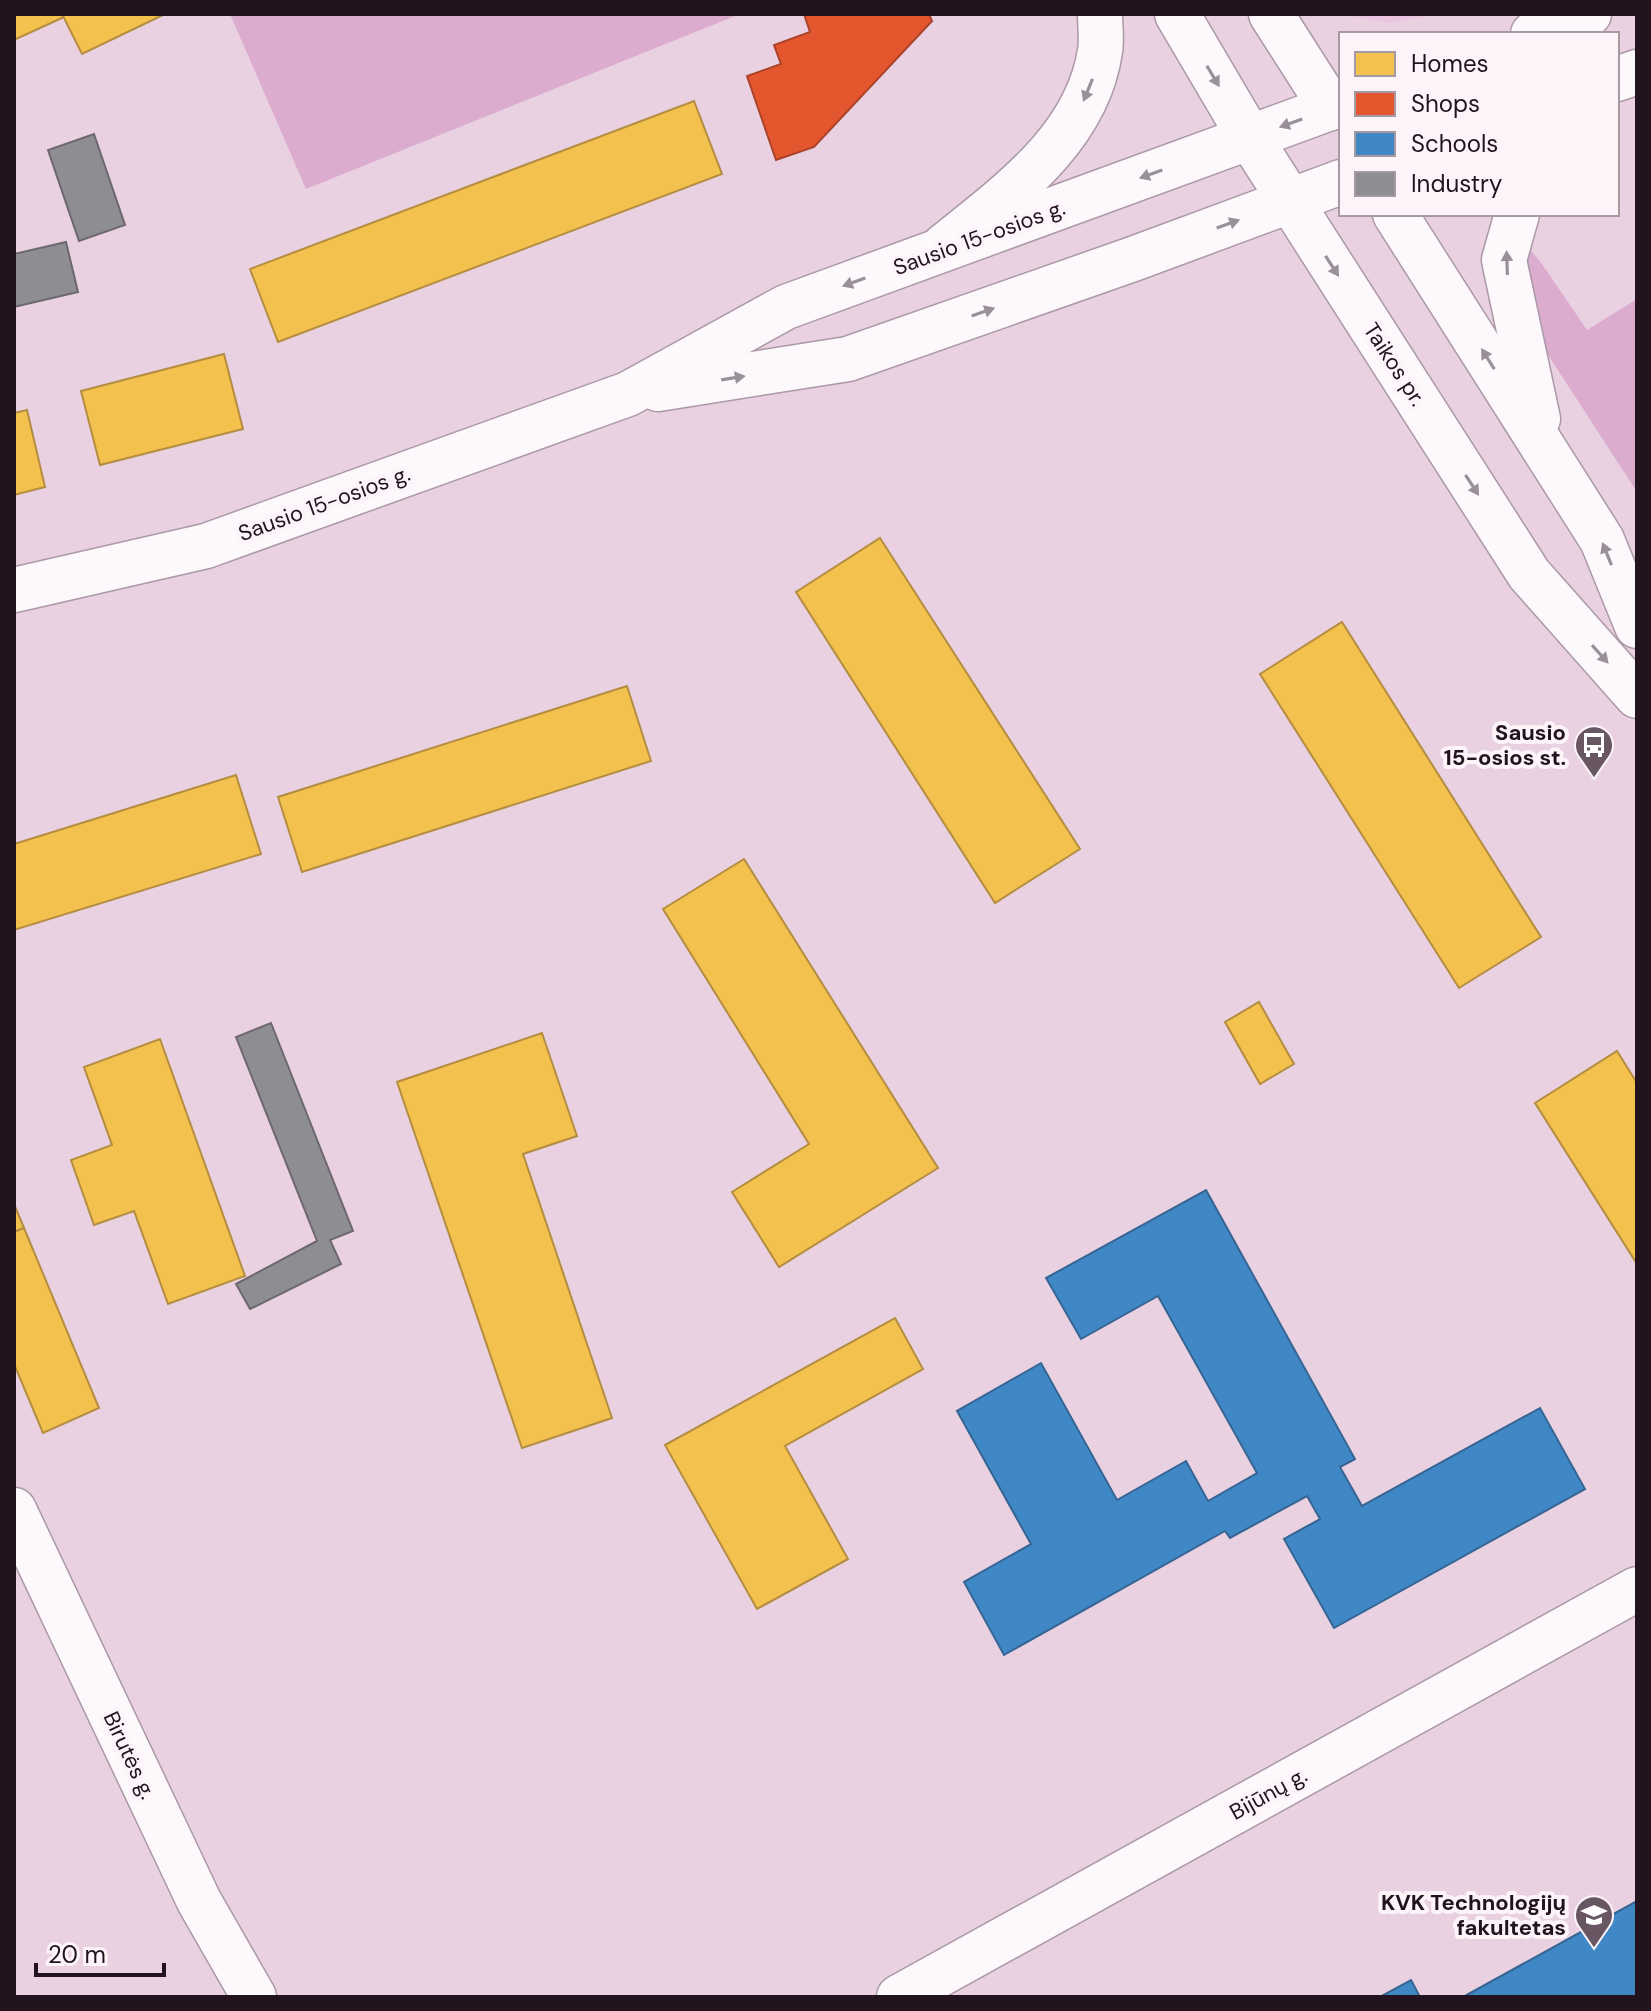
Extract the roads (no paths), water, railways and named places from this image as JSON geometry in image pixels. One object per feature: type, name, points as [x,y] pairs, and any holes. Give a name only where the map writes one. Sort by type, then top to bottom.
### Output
[{"type":"main road","points":[[934,254],[1015,189],[1062,140],[1093,81],[1101,50],[1100,14]]},
{"type":"main road","name":"Taikos pr.","points":[[1177,14],[1250,138],[1529,574],[1637,696]]},
{"type":"main road","points":[[1271,14],[1338,113]]},
{"type":"main road","points":[[1539,32],[1589,14]]},
{"type":"main road","name":"Sausio 15-osios g.","points":[[14,590],[206,546],[628,394],[786,307],[1250,138],[1338,113]]},
{"type":"main road","name":"Sausio 15-osios g.","points":[[628,394],[848,359],[1339,183]]},
{"type":"main road","points":[[1396,216],[1602,540],[1637,626]]},
{"type":"main road","points":[[1516,216],[1504,260],[1545,449]]},
{"type":"main road","name":"Birutės g.","points":[[14,1510],[199,1901],[254,1997]]},
{"type":"main road","name":"Bijūnų g.","points":[[899,1997],[1637,1589]]},
{"type":"place","name":"Sausio 15-osios st.","points":[[1594,779]]},
{"type":"place","name":"KVK Technologijų fakultetas","points":[[1594,1949]]}]
